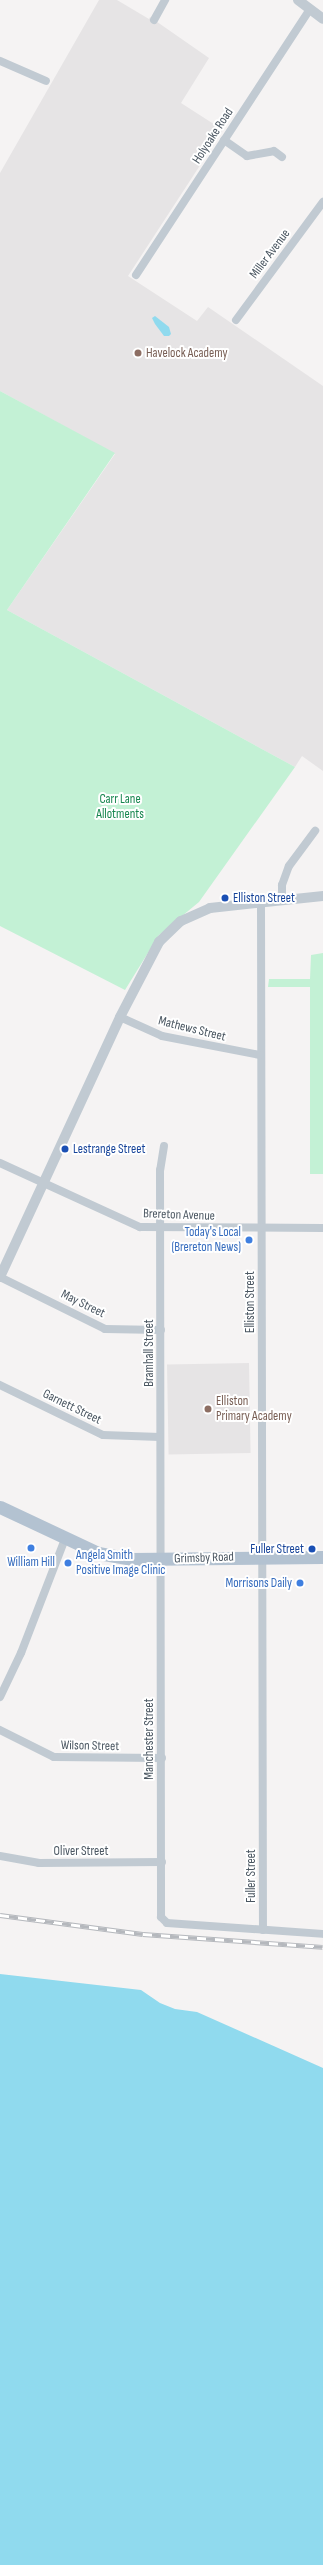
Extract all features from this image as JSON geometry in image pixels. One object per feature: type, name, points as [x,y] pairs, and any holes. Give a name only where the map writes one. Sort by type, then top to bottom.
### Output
[{"type":"main road","name":"Grimsby Road","points":[[0,1507],[65,1539],[98,1553],[132,1559],[161,1560],[323,1557]]},
{"type":"street","points":[[154,20],[165,0]]},
{"type":"street","points":[[298,0],[323,19]]},
{"type":"street","name":"Holyoake Road","points":[[136,275],[310,9]]},
{"type":"street","points":[[0,61],[46,81]]},
{"type":"street","points":[[224,140],[247,156],[274,151],[282,157]]},
{"type":"street","name":"Miller Avenue","points":[[236,320],[323,202]]},
{"type":"street","points":[[282,901],[282,885],[289,866],[315,831]]},
{"type":"street","points":[[0,1277],[45,1184],[120,1017],[159,942],[181,921],[210,908],[323,896]]},
{"type":"street","name":"Elliston Street","points":[[261,903],[260,1055],[263,1557]]},
{"type":"street","name":"Mathews Street","points":[[120,1017],[162,1036],[260,1055]]},
{"type":"street","name":"Bramhall Street","points":[[161,1560],[160,1170],[164,1146]]},
{"type":"street","name":"Brereton Avenue","points":[[0,1163],[140,1227],[323,1228]]},
{"type":"street","name":"May Street","points":[[0,1277],[105,1329],[161,1330]]},
{"type":"street","name":"Garnett Street","points":[[0,1385],[103,1435],[160,1437]]},
{"type":"street","points":[[0,1697],[21,1653],[65,1539]]},
{"type":"street","name":"Fuller Street","points":[[263,1557],[263,1930]]},
{"type":"street","name":"Manchester Street","points":[[161,1560],[161,1917],[167,1923],[263,1930]]},
{"type":"street","name":"Wilson Street","points":[[0,1730],[54,1757],[162,1758]]},
{"type":"street","name":"Oliver Street","points":[[0,1856],[39,1863],[162,1862]]},
{"type":"street","points":[[263,1930],[323,1934]]},
{"type":"shaded area","name":"Havelock Academy","points":[[99,0],[117,0],[149,19],[150,17],[209,58],[181,103],[223,130],[128,276],[197,321],[208,307],[323,386],[323,771],[302,756],[295,767],[7,610],[115,454],[0,391],[0,173]]},
{"type":"shaded area","name":"Elliston Primary Academy","points":[[249,1363],[251,1453],[169,1454],[167,1364]]},
{"type":"green space","name":"Carr Lane Allotments","points":[[0,391],[115,453],[7,610],[295,767],[199,902],[159,935],[125,990],[0,926]]},
{"type":"green space","points":[[323,953],[323,1174],[310,1174],[310,987],[268,987],[269,979],[310,979],[311,955]]},
{"type":"water","points":[[155,316],[169,327],[171,334],[169,336],[164,336],[155,324],[152,318]]},
{"type":"water","points":[[0,1974],[141,1990],[160,2003],[175,2009],[197,2012],[323,2068],[323,2565],[0,2565]]},
{"type":"railway","points":[[0,1915],[143,1934],[323,1947]]},
{"type":"place","name":"Havelock Academy","points":[[138,353]]},
{"type":"place","name":"Elliston Street","points":[[225,898]]},
{"type":"place","name":"Lestrange Street","points":[[65,1149]]},
{"type":"place","name":"Today's Local (Brereton News)","points":[[249,1240]]},
{"type":"place","name":"Elliston Primary Academy","points":[[208,1409]]},
{"type":"place","name":"William Hill","points":[[31,1548]]},
{"type":"place","name":"Fuller Street","points":[[312,1549]]},
{"type":"place","name":"Angela Smith Positive Image Clinic","points":[[68,1563]]},
{"type":"place","name":"Morrisons Daily","points":[[300,1583]]}]
